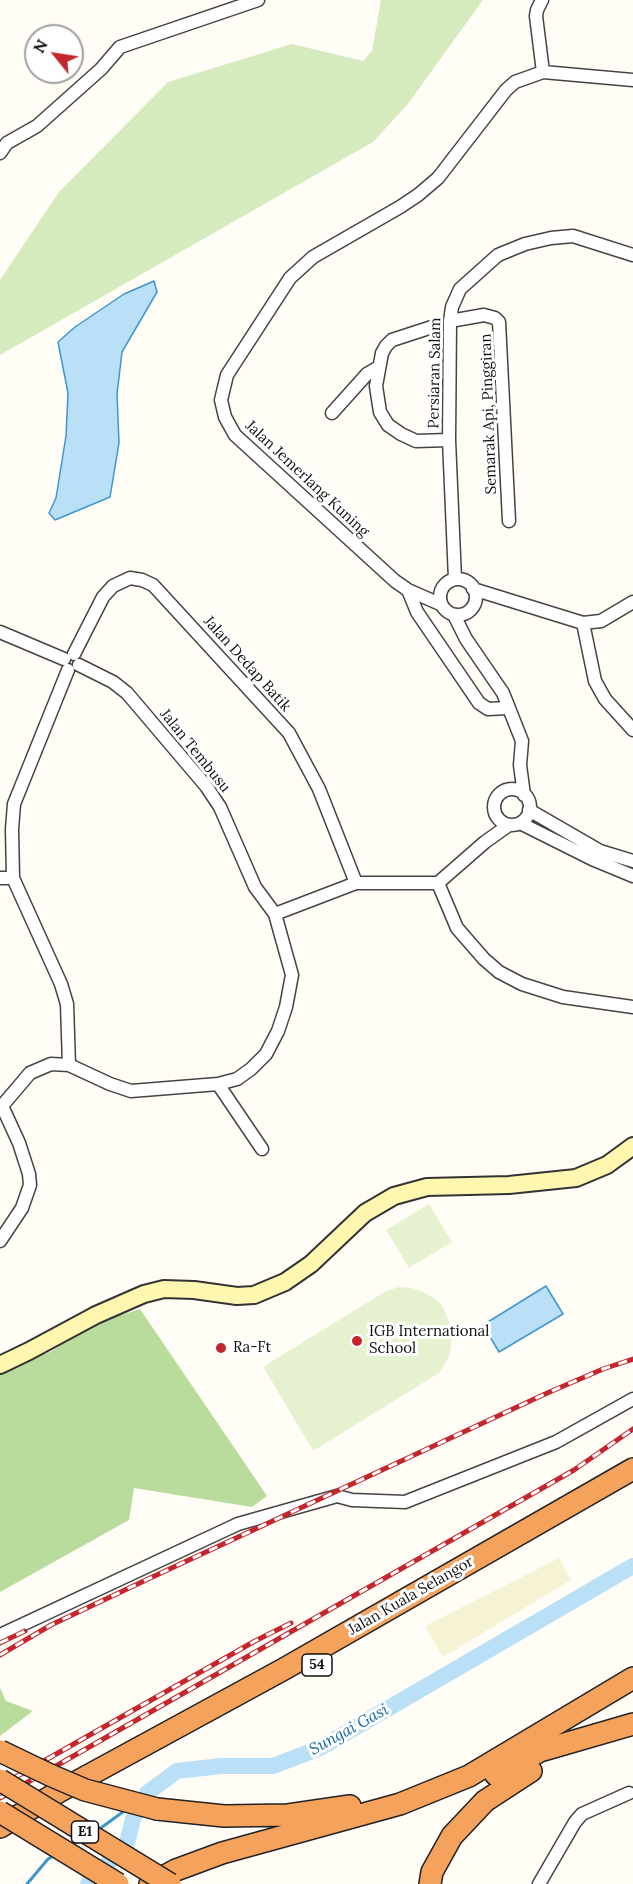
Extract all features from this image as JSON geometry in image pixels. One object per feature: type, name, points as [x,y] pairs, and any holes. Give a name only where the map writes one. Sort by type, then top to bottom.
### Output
[{"type":"highway","name":"Jalan Kuala Selangor","points":[[0,1827],[284,1669],[633,1469]]},
{"type":"highway","name":"Jalan Kuala Selangor","points":[[0,1842],[141,1760],[290,1680],[633,1485]]},
{"type":"highway","points":[[150,1884],[176,1870],[222,1853],[400,1804],[470,1776],[633,1678]]},
{"type":"highway","points":[[168,1884],[187,1875],[246,1856],[438,1802],[495,1776],[540,1751],[633,1725]]},
{"type":"highway","points":[[430,1884],[432,1872],[452,1836],[486,1801],[525,1774],[633,1725]]},
{"type":"highway","points":[[0,1751],[85,1790],[157,1809],[225,1816],[288,1815],[362,1804],[428,1785],[517,1747]]},
{"type":"highway","name":"E1","points":[[0,1780],[168,1884]]},
{"type":"highway","name":"E1","points":[[0,1812],[117,1883]]},
{"type":"street","points":[[0,153],[8,143],[37,126],[101,69],[120,47],[258,0]]},
{"type":"street","points":[[542,0],[536,16],[543,72]]},
{"type":"street","name":"Jalan Jemerlang Kuning","points":[[440,604],[408,590],[395,581],[235,435],[225,417],[221,400],[227,375],[290,278],[313,257],[418,195],[438,178],[506,90],[515,82],[543,72],[633,80]]},
{"type":"street","name":"Persiaran Salam","points":[[456,579],[448,440],[450,321],[452,307],[460,289],[498,255],[525,244],[550,238],[573,236],[633,255]]},
{"type":"street","name":"Semarak Api, Pinggiran","points":[[450,321],[484,315],[495,318],[499,322],[508,521]]},
{"type":"street","points":[[432,327],[392,340],[382,353],[376,386],[380,412],[388,425],[416,441],[448,440]]},
{"type":"street","points":[[332,413],[367,374],[379,367]]},
{"type":"street","name":"Jalan Dedap Batik","points":[[69,1065],[67,1004],[61,984],[13,878],[14,804],[71,662],[103,597],[113,586],[130,578],[153,585],[288,733],[319,789],[356,883]]},
{"type":"street","points":[[0,1241],[22,1208],[30,1185],[29,1174],[19,1143],[1,1106],[30,1073],[51,1064],[69,1065],[110,1084],[132,1091],[218,1084],[237,1078],[251,1069],[266,1054],[278,1031],[286,1007],[292,975],[275,914],[356,883],[438,883],[485,842],[524,820],[529,805],[524,795],[520,765],[522,741],[503,693],[466,639],[454,615],[440,604],[439,598],[446,583],[456,579],[466,581],[474,588],[583,623],[602,621],[633,602]]},
{"type":"street","points":[[421,594],[442,588]]},
{"type":"street","points":[[466,639],[474,588]]},
{"type":"street","points":[[408,590],[417,612],[481,706],[488,709],[508,708]]},
{"type":"street","points":[[454,615],[465,614],[472,607],[501,597]]},
{"type":"street","points":[[583,623],[595,681],[605,699],[633,730]]},
{"type":"street","name":"Jalan Tembusu","points":[[0,632],[113,682],[128,693],[206,786],[220,807],[255,886],[275,914]]},
{"type":"street","points":[[485,842],[496,816],[494,805],[520,765]]},
{"type":"street","points":[[503,792],[514,790],[524,795]]},
{"type":"street","points":[[529,810],[600,851],[633,861]]},
{"type":"street","points":[[496,816],[500,820],[633,876]]},
{"type":"street","points":[[0,878],[13,878]]},
{"type":"street","points":[[438,883],[457,928],[484,959],[499,972],[522,984],[563,997],[633,1007]]},
{"type":"street","points":[[218,1084],[262,1149]]},
{"type":"street","points":[[0,1365],[29,1352],[96,1315],[144,1294],[164,1289],[194,1290],[237,1296],[254,1295],[285,1282],[311,1264],[355,1221],[394,1196],[427,1187],[509,1185],[576,1178],[607,1165],[633,1146]]},
{"type":"street","points":[[0,1635],[238,1524],[337,1496],[352,1500],[405,1503],[556,1442],[633,1399]]},
{"type":"street","points":[[539,1884],[574,1822],[582,1814],[629,1793]]},
{"type":"shaded area","points":[[559,1558],[571,1580],[443,1657],[425,1626]]},
{"type":"green space","points":[[381,0],[483,0],[407,105],[373,142],[0,355],[0,280],[59,192],[168,82],[292,44],[363,61],[372,51]]},
{"type":"green space","points":[[429,1204],[452,1242],[409,1268],[386,1230]]},
{"type":"green space","points":[[399,1287],[412,1288],[425,1293],[442,1305],[453,1331],[449,1357],[439,1373],[318,1448],[312,1449],[264,1368],[386,1291]]},
{"type":"green space","points":[[140,1309],[267,1496],[252,1507],[134,1488],[129,1520],[0,1592],[0,1368],[50,1352],[96,1323]]},
{"type":"green space","points":[[0,1688],[6,1701],[33,1711],[0,1736]]},
{"type":"water","points":[[154,281],[157,292],[122,352],[117,394],[119,443],[110,497],[55,520],[49,513],[56,498],[66,436],[68,393],[58,342],[75,327],[124,294]]},
{"type":"water","points":[[546,1286],[563,1314],[499,1352],[483,1325]]},
{"type":"waterway","name":"Sungai Gasi","points":[[88,1884],[127,1843],[133,1819],[147,1793],[177,1771],[221,1766],[273,1766],[320,1748],[633,1566]]},
{"type":"waterway","points":[[98,1830],[127,1809]]},
{"type":"waterway","points":[[70,1846],[82,1839]]},
{"type":"waterway","points":[[27,1884],[53,1856]]},
{"type":"railway","points":[[0,1655],[51,1625],[146,1580],[545,1394],[633,1359]]},
{"type":"railway","points":[[0,1798],[574,1470],[633,1429]]},
{"type":"railway","points":[[0,1786],[255,1641],[291,1623]]},
{"type":"railway","points":[[0,1643],[25,1631]]},
{"type":"place","name":"IGB International School","points":[[357,1341]]},
{"type":"place","name":"Ra-Ft","points":[[221,1348]]}]
